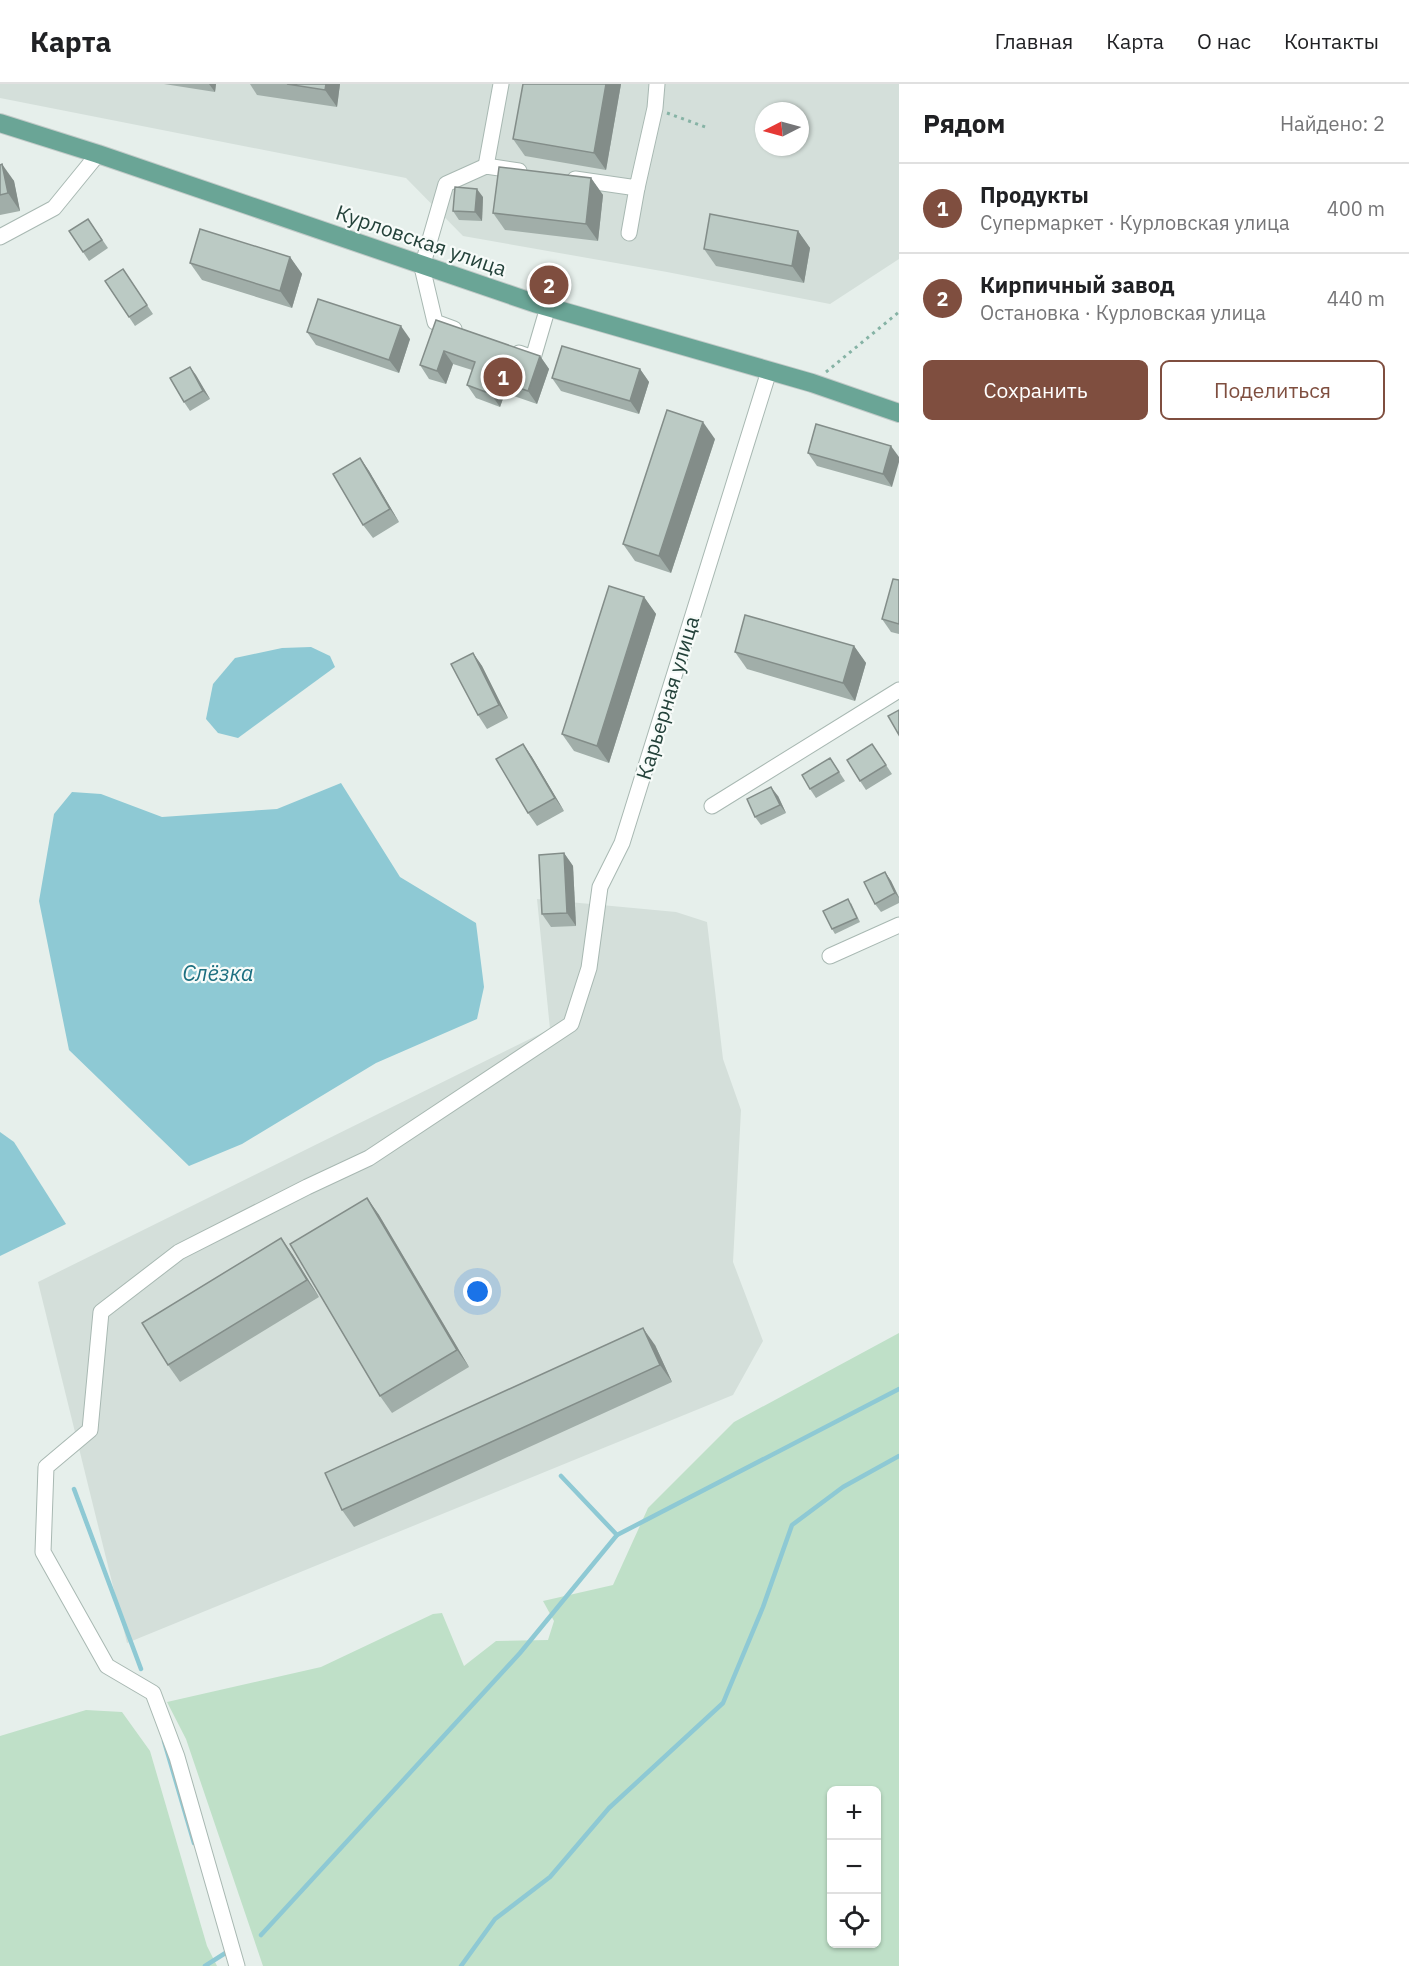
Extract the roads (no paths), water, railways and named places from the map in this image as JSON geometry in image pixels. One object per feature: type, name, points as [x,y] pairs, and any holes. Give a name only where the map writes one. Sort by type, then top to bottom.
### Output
[{"type":"main road","name":"Курловская улица","points":[[0,123],[98,154],[422,267],[548,307],[812,384],[899,413]]},
{"type":"street","points":[[486,166],[501,84]]},
{"type":"street","points":[[629,233],[655,108],[657,84]]},
{"type":"street","points":[[0,237],[54,208],[98,154]]},
{"type":"street","points":[[467,334],[435,322],[422,267],[446,184],[486,166],[532,173]]},
{"type":"street","points":[[555,176],[637,188]]},
{"type":"street","points":[[500,346],[533,358],[548,307]]},
{"type":"street","name":"Карьерная улица","points":[[237,1966],[177,1757],[153,1693],[107,1666],[43,1552],[46,1467],[90,1430],[101,1312],[179,1252],[369,1158],[571,1024],[589,968],[600,887],[622,843],[769,371]]},
{"type":"street","points":[[712,806],[899,690]]},
{"type":"street","points":[[830,956],[899,925]]},
{"type":"water","points":[[311,647],[330,656],[335,667],[238,738],[218,733],[206,719],[213,684],[235,658],[282,648]]},
{"type":"water","name":"Слёзка","points":[[341,783],[400,877],[476,923],[484,987],[477,1019],[376,1063],[242,1144],[189,1166],[69,1050],[39,901],[54,814],[72,792],[101,794],[162,817],[277,809]]},
{"type":"water","points":[[0,1132],[14,1142],[66,1224],[0,1256]]},
{"type":"waterway","points":[[261,1935],[520,1653],[617,1535],[899,1389]]},
{"type":"waterway","points":[[461,1966],[495,1919],[550,1877],[609,1808],[723,1703],[763,1607],[792,1525],[843,1487],[899,1456]]},
{"type":"waterway","points":[[561,1476],[617,1535]]},
{"type":"waterway","points":[[74,1489],[141,1669]]},
{"type":"waterway","points":[[164,1741],[194,1843]]},
{"type":"waterway","points":[[205,1966],[227,1952],[226,1948]]},
{"type":"place","name":"Кирпичный завод","points":[[549,285]]},
{"type":"place","name":"Продукты","points":[[503,377]]}]
